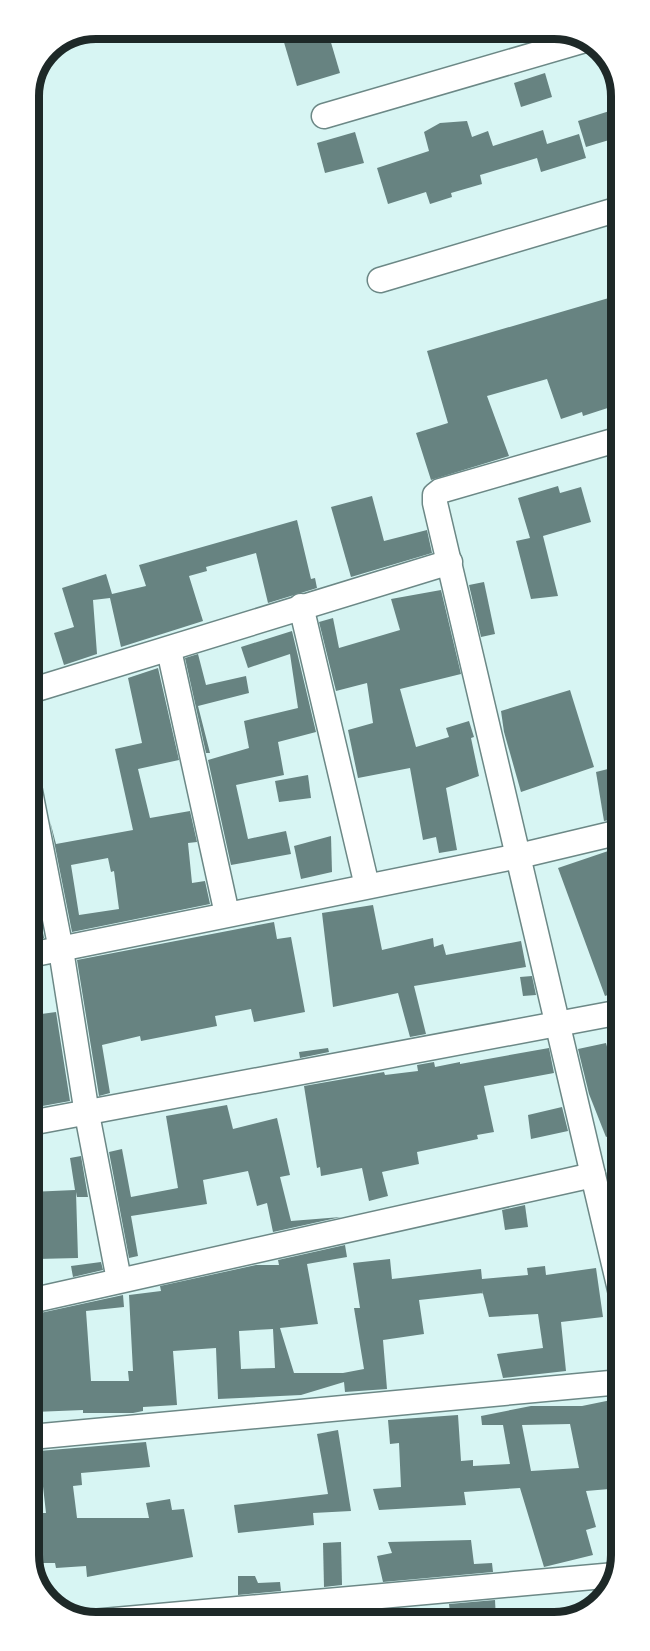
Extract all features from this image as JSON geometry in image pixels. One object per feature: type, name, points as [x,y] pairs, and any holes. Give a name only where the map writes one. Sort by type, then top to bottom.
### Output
[{"type":"street","points":[[324,116],[575,43]]},
{"type":"street","points":[[380,280],[611,211]]},
{"type":"street","points":[[611,442],[440,491],[435,495],[435,503],[611,1247]]},
{"type":"street","points":[[39,688],[450,562]]},
{"type":"street","points":[[301,606],[367,886]]},
{"type":"street","points":[[169,650],[227,914]]},
{"type":"street","points":[[39,954],[519,856],[611,834]]},
{"type":"street","points":[[39,837],[61,950],[87,1114],[118,1280]]},
{"type":"street","points":[[39,1122],[611,1014]]},
{"type":"street","points":[[39,1299],[593,1175]]},
{"type":"street","points":[[39,1436],[611,1383]]},
{"type":"street","points":[[203,1612],[607,1576]]},
{"type":"building","points":[[283,39],[330,39],[340,73],[297,86]]},
{"type":"building","points":[[545,73],[552,97],[521,107],[514,83]]},
{"type":"building","points":[[611,111],[611,139],[586,147],[578,121]]},
{"type":"building","points":[[467,121],[472,137],[488,131],[493,146],[543,130],[547,144],[579,134],[586,158],[541,172],[537,158],[480,175],[482,184],[451,193],[452,197],[430,204],[426,192],[388,204],[377,168],[429,151],[424,132],[440,123]]},
{"type":"building","points":[[355,132],[364,163],[325,173],[317,143]]},
{"type":"building","points":[[611,297],[611,407],[583,416],[582,412],[561,419],[547,379],[487,396],[509,456],[431,480],[416,433],[448,423],[427,351]]},
{"type":"building","points":[[558,486],[560,493],[581,487],[591,522],[543,536],[558,596],[531,599],[516,541],[530,538],[518,498]]},
{"type":"building","points":[[372,496],[384,541],[427,530],[432,553],[351,577],[331,507]]},
{"type":"building","points":[[297,520],[311,579],[315,578],[317,588],[268,603],[256,553],[206,567],[207,571],[189,576],[203,621],[121,647],[110,598],[93,600],[97,654],[64,665],[54,633],[74,627],[62,588],[106,574],[112,594],[146,586],[139,565]]},
{"type":"building","points":[[484,582],[495,634],[481,637],[469,585]]},
{"type":"building","points":[[441,590],[461,674],[400,689],[416,747],[449,737],[446,728],[469,721],[474,737],[471,738],[479,776],[446,788],[457,850],[439,853],[436,837],[423,840],[410,768],[358,778],[348,730],[373,723],[367,683],[336,691],[319,622],[333,618],[339,648],[400,630],[391,599]]},
{"type":"building","points":[[292,631],[316,732],[278,742],[284,775],[236,785],[248,839],[286,831],[291,854],[231,865],[208,760],[249,748],[244,721],[298,708],[290,654],[248,668],[241,647]]},
{"type":"building","points":[[198,654],[206,685],[246,676],[249,693],[198,706],[210,753],[206,753],[185,658]]},
{"type":"building","points":[[158,668],[179,760],[138,769],[150,818],[190,811],[197,842],[188,843],[192,883],[205,881],[210,904],[72,932],[50,821],[56,844],[133,830],[115,749],[142,743],[128,678]],"holes":[[[108,858],[111,872],[114,871],[119,909],[79,915],[71,865]]]},
{"type":"building","points":[[570,690],[594,767],[521,792],[504,732],[501,711]]},
{"type":"building","points":[[611,768],[611,820],[604,821],[596,772]]},
{"type":"building","points":[[308,775],[311,798],[279,802],[275,781]]},
{"type":"building","points":[[331,836],[332,872],[301,879],[294,846]]},
{"type":"building","points":[[611,850],[611,994],[605,996],[558,868]]},
{"type":"building","points":[[373,905],[382,950],[433,938],[434,947],[443,944],[446,955],[521,941],[526,967],[414,986],[426,1034],[410,1037],[398,993],[333,1007],[322,913]]},
{"type":"building","points":[[39,912],[44,938],[39,939]]},
{"type":"building","points":[[274,922],[277,939],[291,937],[305,1012],[254,1022],[251,1009],[215,1016],[217,1026],[141,1041],[140,1036],[102,1045],[110,1093],[99,1096],[77,960]]},
{"type":"building","points":[[532,976],[536,995],[523,996],[520,977]]},
{"type":"building","points":[[56,1012],[70,1101],[39,1107],[39,1014]]},
{"type":"building","points":[[606,1043],[611,1061],[611,1135],[606,1137],[589,1094],[578,1049]]},
{"type":"building","points":[[328,1048],[329,1052],[300,1058],[299,1052]]},
{"type":"building","points":[[549,1048],[554,1073],[484,1086],[494,1132],[477,1135],[478,1139],[417,1152],[419,1164],[382,1172],[388,1196],[369,1201],[362,1168],[321,1176],[320,1167],[317,1168],[304,1086],[384,1072],[385,1075],[418,1071],[417,1065],[434,1062],[435,1067],[460,1062],[460,1064]]},
{"type":"building","points":[[227,1105],[233,1129],[277,1118],[290,1175],[280,1177],[291,1221],[341,1217],[273,1232],[267,1203],[257,1206],[248,1171],[203,1180],[207,1204],[131,1216],[138,1256],[129,1258],[109,1152],[122,1149],[131,1197],[178,1188],[166,1116]]},
{"type":"building","points":[[562,1107],[568,1131],[531,1139],[528,1115]]},
{"type":"building","points":[[81,1156],[88,1197],[77,1197],[76,1192],[78,1258],[39,1259],[39,1192],[75,1190],[70,1158]]},
{"type":"building","points":[[525,1205],[528,1227],[505,1230],[502,1210]]},
{"type":"building","points":[[345,1245],[347,1257],[307,1264],[318,1324],[280,1328],[294,1373],[343,1373],[364,1369],[354,1308],[360,1308],[353,1263],[390,1259],[392,1279],[481,1269],[482,1279],[528,1275],[527,1268],[545,1266],[546,1275],[596,1268],[603,1317],[561,1322],[566,1371],[503,1378],[497,1354],[543,1348],[538,1314],[489,1317],[483,1293],[419,1300],[424,1334],[383,1340],[387,1389],[345,1392],[344,1382],[301,1395],[218,1399],[216,1348],[173,1351],[177,1405],[143,1407],[143,1411],[133,1413],[83,1413],[83,1410],[39,1412],[39,1313],[123,1295],[124,1307],[86,1311],[91,1381],[129,1381],[128,1371],[133,1371],[129,1295],[161,1291],[160,1286],[256,1265],[279,1265],[278,1260]],"holes":[[[273,1329],[275,1368],[241,1369],[239,1331]]]},
{"type":"building","points":[[101,1262],[103,1270],[73,1277],[71,1266]]},
{"type":"building","points":[[611,1400],[611,1489],[586,1491],[596,1527],[586,1530],[593,1555],[544,1567],[520,1488],[464,1492],[466,1505],[379,1510],[373,1489],[401,1487],[399,1443],[390,1444],[388,1420],[458,1415],[461,1461],[473,1460],[473,1466],[510,1464],[503,1425],[482,1425],[481,1416],[531,1406],[582,1406]],"holes":[[[570,1424],[579,1468],[531,1471],[522,1425]]]},
{"type":"building","points":[[338,1430],[351,1511],[313,1513],[314,1525],[238,1533],[234,1505],[328,1494],[317,1434]]},
{"type":"building","points":[[146,1442],[150,1467],[81,1473],[82,1485],[73,1486],[77,1518],[149,1518],[146,1503],[170,1499],[172,1510],[184,1509],[193,1557],[87,1577],[86,1566],[56,1568],[55,1563],[39,1563],[39,1513],[46,1513],[39,1451]]},
{"type":"building","points":[[471,1540],[474,1564],[492,1563],[493,1572],[383,1582],[377,1556],[392,1553],[388,1542]]},
{"type":"building","points":[[341,1542],[342,1585],[324,1587],[323,1543]]},
{"type":"building","points":[[238,1576],[255,1576],[258,1583],[280,1582],[281,1591],[238,1595]]},
{"type":"building","points":[[495,1600],[496,1612],[450,1612],[449,1604]]}]
